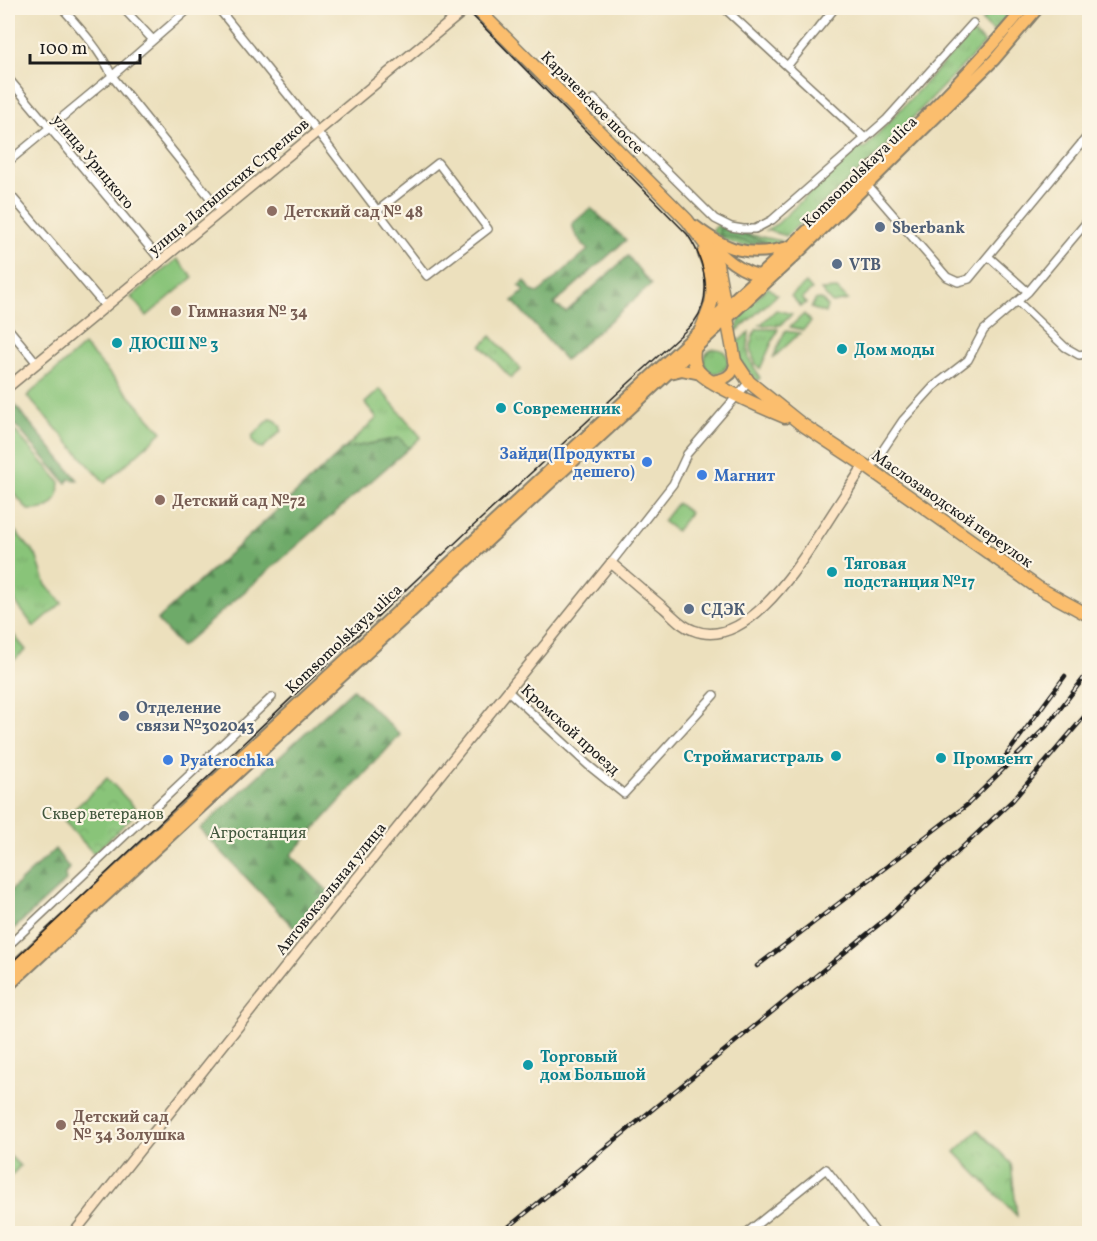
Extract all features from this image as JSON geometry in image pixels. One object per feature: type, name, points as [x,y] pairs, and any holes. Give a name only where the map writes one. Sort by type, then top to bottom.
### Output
[{"type":"highway","name":"Карачевское шоссе","points":[[483,10],[579,112],[687,220]]},
{"type":"highway","points":[[687,220],[717,264],[735,361]]},
{"type":"highway","points":[[687,220],[705,254],[711,277],[709,330]]},
{"type":"highway","name":"Komsomolskaya ulica","points":[[694,349],[709,330]]},
{"type":"highway","points":[[694,349],[695,363],[705,377]]},
{"type":"highway","name":"Маслозаводской переулок","points":[[735,361],[749,382],[800,423],[867,467],[1037,587],[1089,616]]},
{"type":"highway","name":"Маслозаводской переулок","points":[[705,377],[800,423]]},
{"type":"main road","name":"Komsomolskaya ulica","points":[[8,973],[709,330],[759,275],[862,178],[986,53],[1024,8]]},
{"type":"main road","name":"Komsomolskaya ulica","points":[[727,312],[773,276],[868,186],[994,60],[1038,8]]},
{"type":"main road","points":[[687,220],[715,241],[746,252],[763,253],[791,246]]},
{"type":"main road","points":[[687,220],[730,261],[759,275],[773,276]]},
{"type":"main road","points":[[709,330],[723,336],[732,348]]},
{"type":"main road","name":"Komsomolskaya ulica","points":[[8,986],[694,349]]},
{"type":"main road","points":[[667,374],[682,370],[718,380],[730,376],[735,368],[735,361]]},
{"type":"street","points":[[62,8],[101,57],[112,76],[220,210]]},
{"type":"street","points":[[123,8],[153,40]]},
{"type":"street","points":[[8,162],[190,8]]},
{"type":"street","points":[[218,8],[317,131],[377,211],[428,276],[488,229],[438,163],[377,211]]},
{"type":"street","name":"улица Латышских Стрелков","points":[[8,387],[467,8]]},
{"type":"street","points":[[788,65],[835,8]]},
{"type":"street","points":[[729,9],[865,138]]},
{"type":"street","points":[[579,112],[594,99],[713,217],[730,227],[755,229],[772,220],[886,120],[973,23]]},
{"type":"street","name":"улица Урицкого","points":[[8,78],[161,261]]},
{"type":"street","points":[[868,186],[952,281],[964,282],[989,257],[1089,133]]},
{"type":"street","points":[[8,192],[105,306]]},
{"type":"street","points":[[611,563],[685,627],[705,633],[727,630],[755,615],[787,580],[903,420],[933,387],[968,360],[984,330],[1028,292],[1089,218]]},
{"type":"street","points":[[989,257],[1028,292]]},
{"type":"street","points":[[1017,302],[1065,347],[1079,355],[1089,353]]},
{"type":"street","points":[[8,328],[36,362]]},
{"type":"street","name":"Автовокзальная улица","points":[[73,1233],[309,936],[611,563],[673,484],[687,454],[749,382]]},
{"type":"street","name":"Кромской проезд","points":[[508,691],[588,765],[624,794],[714,695]]},
{"type":"street","points":[[8,946],[272,697]]},
{"type":"street","points":[[745,1233],[826,1168],[877,1233]]},
{"type":"green space","points":[[993,8],[1014,8],[994,32],[982,21]]},
{"type":"green space","points":[[972,32],[985,43],[874,158],[786,236],[766,230],[777,224],[859,146],[864,149]]},
{"type":"green space","points":[[591,208],[626,240],[554,304],[566,312],[628,256],[651,285],[565,360],[513,301],[524,291],[519,286],[525,281],[532,291],[538,293],[588,250],[575,234],[572,224]]},
{"type":"green space","points":[[718,225],[782,241],[756,248],[736,244],[712,231]]},
{"type":"green space","points":[[723,228],[766,242],[749,243],[720,235],[719,229]]},
{"type":"green space","points":[[177,259],[193,277],[147,316],[131,297]]},
{"type":"green space","points":[[806,283],[812,290],[802,298],[806,303],[801,307],[791,296]]},
{"type":"green space","points":[[768,287],[777,295],[735,333],[743,311]]},
{"type":"green space","points":[[837,289],[848,300],[832,303],[821,290]]},
{"type":"green space","points":[[818,299],[827,306],[825,313],[811,308]]},
{"type":"green space","points":[[776,310],[792,314],[781,325],[760,325]]},
{"type":"green space","points":[[804,314],[811,322],[803,330],[790,327]]},
{"type":"green space","points":[[757,329],[778,329],[760,369],[751,350],[752,339]]},
{"type":"green space","points":[[785,331],[800,333],[773,358]]},
{"type":"green space","points":[[749,332],[749,358],[760,378],[757,381],[741,363],[735,337],[739,341]]},
{"type":"green space","points":[[491,336],[521,369],[511,378],[481,346]]},
{"type":"green space","points":[[84,345],[162,432],[105,483],[27,396]]},
{"type":"green space","points":[[716,349],[725,352],[728,361],[725,370],[716,373],[707,370],[704,361],[707,352]]},
{"type":"green space","points":[[380,389],[421,437],[409,448],[398,438],[344,449],[377,418],[365,403]]},
{"type":"green space","points":[[8,397],[78,480],[69,479],[66,483],[17,427],[8,421]]},
{"type":"green space","points":[[270,419],[278,423],[281,431],[263,448],[258,447],[252,441],[252,436]]},
{"type":"green space","points":[[8,431],[16,432],[60,482],[58,496],[52,505],[42,509],[28,510],[8,486]]},
{"type":"green space","points":[[399,438],[409,448],[181,647],[157,620],[344,449]]},
{"type":"green space","points":[[677,503],[690,513],[676,531],[663,521]]},
{"type":"green space","points":[[15,531],[36,555],[46,585],[62,603],[34,627],[8,592],[8,538]]},
{"type":"green space","points":[[8,628],[26,650],[8,665]]},
{"type":"green space","name":"Агростанция","points":[[353,689],[400,735],[291,855],[329,892],[304,925],[294,928],[200,829]]},
{"type":"green space","name":"Сквер ветеранов","points":[[107,778],[138,811],[94,854],[63,820]]},
{"type":"green space","points":[[55,849],[69,868],[65,874],[66,881],[8,934],[8,893]]},
{"type":"green space","points":[[978,1130],[1011,1163],[1017,1216],[955,1152]]},
{"type":"green space","points":[[8,1154],[20,1166],[8,1179]]},
{"type":"tram line","points":[[8,966],[471,528],[688,329],[700,312],[704,301],[704,277],[698,254],[687,234],[465,8]]},
{"type":"railway","points":[[757,966],[967,805],[1046,727],[1090,670]]},
{"type":"railway","points":[[999,765],[1065,676]]},
{"type":"railway","points":[[500,1234],[888,917],[1013,800],[1090,710]]},
{"type":"place","name":"Детский сад № 48","points":[[272,211]]},
{"type":"place","name":"Sberbank","points":[[880,227]]},
{"type":"place","name":"VTB","points":[[837,264]]},
{"type":"place","name":"Гимназия № 34","points":[[176,311]]},
{"type":"place","name":"ДЮСШ № 3","points":[[117,343]]},
{"type":"place","name":"Дом моды","points":[[842,349]]},
{"type":"place","name":"Современник","points":[[501,408]]},
{"type":"place","name":"Зайди(Продукты дешего)","points":[[647,462]]},
{"type":"place","name":"Магнит","points":[[702,475]]},
{"type":"place","name":"Детский сад №72","points":[[160,500]]},
{"type":"place","name":"Тяговая подстанция №17","points":[[832,572]]},
{"type":"place","name":"СДЭК","points":[[689,609]]},
{"type":"place","name":"Отделение связи №302043","points":[[124,716]]},
{"type":"place","name":"Строймагистраль","points":[[836,756]]},
{"type":"place","name":"Промвент","points":[[941,758]]},
{"type":"place","name":"Pyaterochka","points":[[168,760]]},
{"type":"place","name":"Торговый дом Большой","points":[[528,1065]]},
{"type":"place","name":"Детский сад № 34 Золушка","points":[[61,1125]]}]
